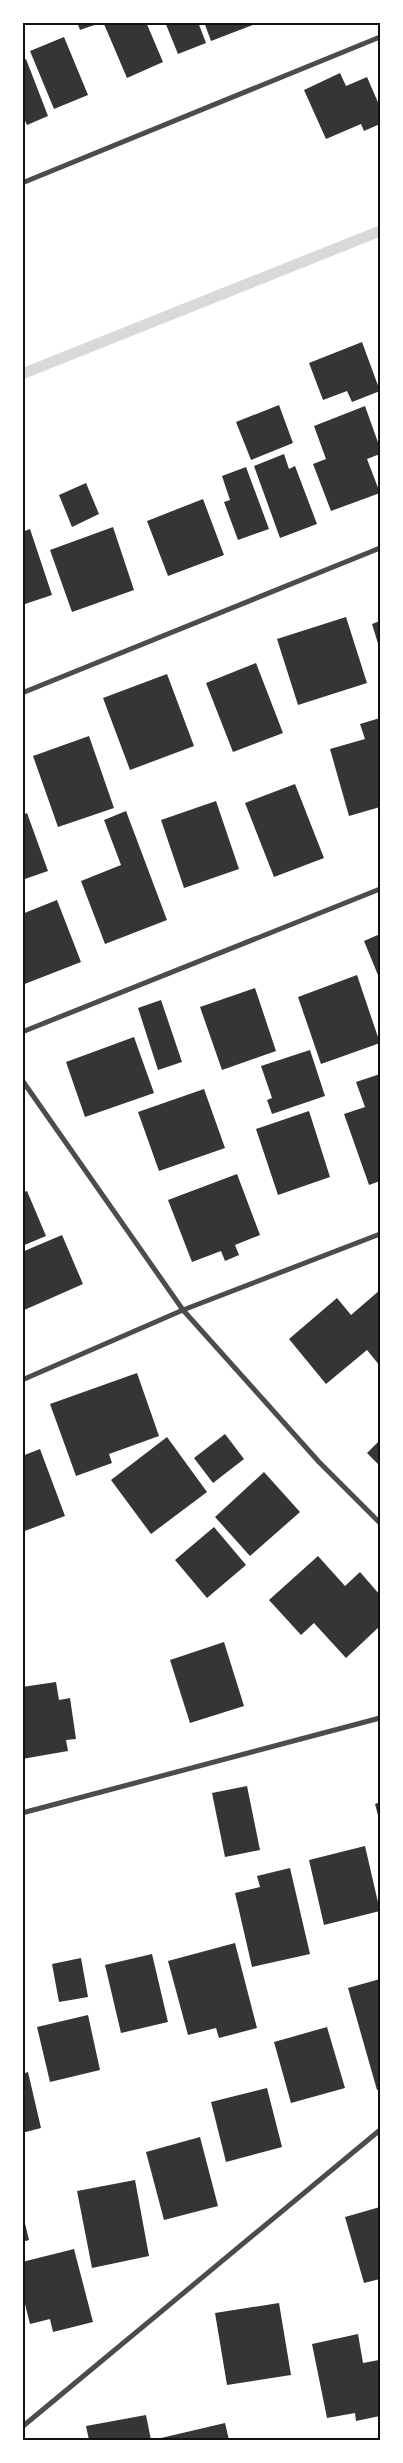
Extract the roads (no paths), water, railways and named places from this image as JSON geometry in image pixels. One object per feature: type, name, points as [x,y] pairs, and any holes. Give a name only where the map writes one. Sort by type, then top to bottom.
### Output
[{"type":"street","points":[[22,183],[380,37]]},
{"type":"street","points":[[22,693],[380,548]]},
{"type":"street","points":[[22,1032],[380,888]]},
{"type":"street","points":[[22,1080],[183,1310],[319,1462],[380,1523]]},
{"type":"street","points":[[22,1380],[183,1310],[380,1234]]},
{"type":"street","points":[[22,1813],[380,1718]]},
{"type":"street","points":[[22,2427],[380,2130]]},
{"type":"waterway","points":[[22,374],[380,231]]}]
